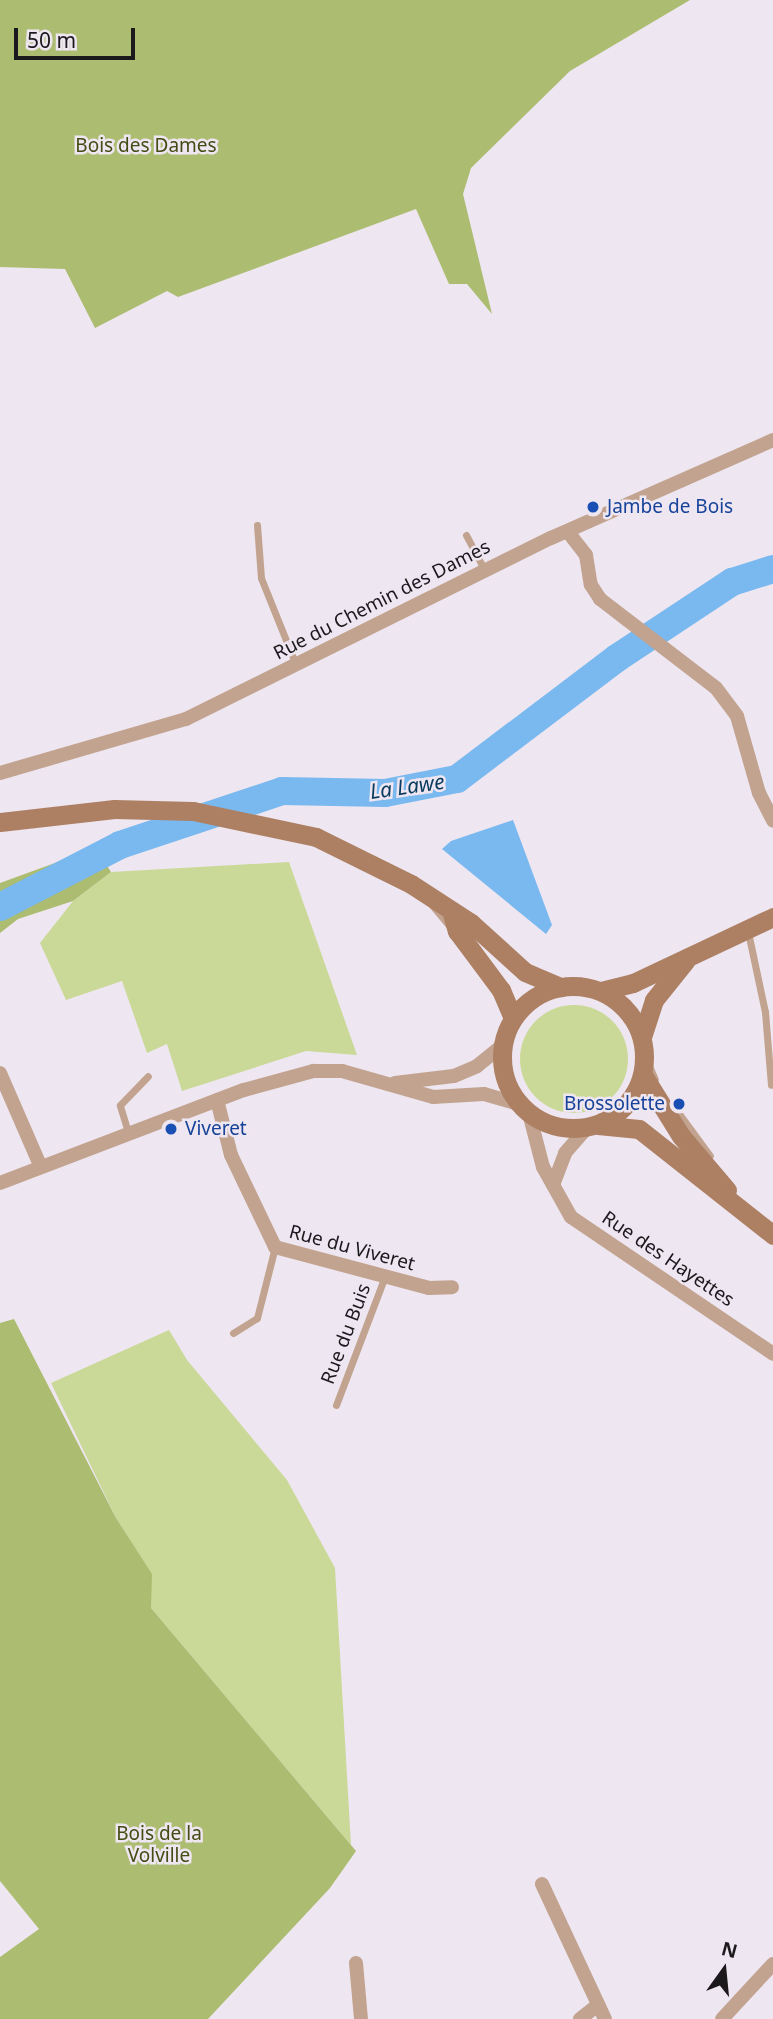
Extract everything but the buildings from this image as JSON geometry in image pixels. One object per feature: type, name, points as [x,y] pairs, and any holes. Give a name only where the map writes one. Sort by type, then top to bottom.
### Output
[{"type":"main road","points":[[0,822],[114,809],[193,811],[264,823],[316,837],[423,892],[452,914],[471,923],[525,972],[561,987],[601,991],[624,987],[773,917]]},
{"type":"main road","points":[[452,914],[457,931],[501,990],[511,1022]]},
{"type":"main road","points":[[592,1126],[626,1106],[643,1056],[654,1000],[690,956]]},
{"type":"main road","points":[[561,987],[534,998],[511,1022],[503,1045],[506,1082],[524,1108],[556,1127],[639,1129],[739,1205],[773,1235]]},
{"type":"main road","points":[[601,991],[622,1005],[681,1136],[739,1205]]},
{"type":"street","name":"Rue du Chemin des Dames","points":[[0,773],[186,719],[485,570],[773,440]]},
{"type":"street","points":[[568,532],[586,555],[591,584],[600,600],[716,688],[737,716],[758,793],[773,821]]},
{"type":"street","points":[[390,1084],[454,1076],[477,1066],[503,1045]]},
{"type":"street","points":[[0,1183],[40,1164],[217,1100],[313,1071],[342,1071],[433,1097],[484,1094],[524,1108]]},
{"type":"street","points":[[0,1073],[40,1164]]},
{"type":"street","name":"Rue du Viveret","points":[[217,1100],[231,1155],[275,1247],[429,1288],[452,1287]]},
{"type":"street","name":"Rue des Hayettes","points":[[524,1108],[543,1167],[571,1217],[773,1354]]},
{"type":"street","points":[[553,1185],[565,1153],[592,1126]]},
{"type":"street","points":[[542,1884],[605,2019]]},
{"type":"street","points":[[356,1962],[361,2019]]},
{"type":"street","points":[[722,2019],[773,1964]]},
{"type":"street","points":[[580,2019],[598,2005]]},
{"type":"lane","points":[[257,525],[261,578],[296,665]]},
{"type":"lane","points":[[466,535],[485,570]]},
{"type":"lane","points":[[423,892],[496,993],[511,1022]]},
{"type":"lane","points":[[747,928],[765,1012],[771,1085]]},
{"type":"lane","points":[[128,1132],[120,1105],[148,1076]]},
{"type":"lane","points":[[233,1333],[257,1318],[275,1247]]},
{"type":"lane","name":"Rue du Buis","points":[[336,1405],[386,1275]]},
{"type":"green space","name":"Bois des Dames","points":[[0,0],[690,0],[570,71],[471,168],[463,194],[492,314],[467,284],[449,284],[416,209],[178,297],[167,291],[95,328],[65,269],[0,267]]},
{"type":"green space","points":[[96,848],[111,872],[73,901],[18,919],[0,933],[0,883]]},
{"type":"green space","points":[[289,862],[357,1055],[306,1051],[182,1091],[167,1044],[147,1053],[122,981],[66,1000],[40,943],[73,901],[111,872]]},
{"type":"green space","points":[[574,1005],[595,1009],[612,1021],[624,1038],[628,1059],[624,1080],[612,1097],[595,1109],[574,1113],[553,1109],[536,1097],[524,1080],[520,1059],[524,1038],[536,1021],[553,1009]]},
{"type":"green space","name":"Bois de la Volville","points":[[14,1319],[116,1518],[152,1574],[151,1608],[356,1851],[330,1888],[208,2019],[0,2019],[0,1957],[39,1929],[0,1881],[0,1323]]},
{"type":"green space","points":[[169,1330],[187,1360],[287,1480],[335,1568],[351,1845],[151,1608],[151,1574],[116,1518],[51,1383]]},
{"type":"water","points":[[513,820],[552,925],[546,934],[442,849],[451,841]]},
{"type":"waterway","name":"La Lawe","points":[[0,907],[120,845],[282,791],[385,793],[457,779],[617,658],[732,582],[773,569]]},
{"type":"place","name":"Jambe de Bois","points":[[593,507]]},
{"type":"place","name":"Brossolette","points":[[679,1104]]},
{"type":"place","name":"Viveret","points":[[171,1129]]}]
